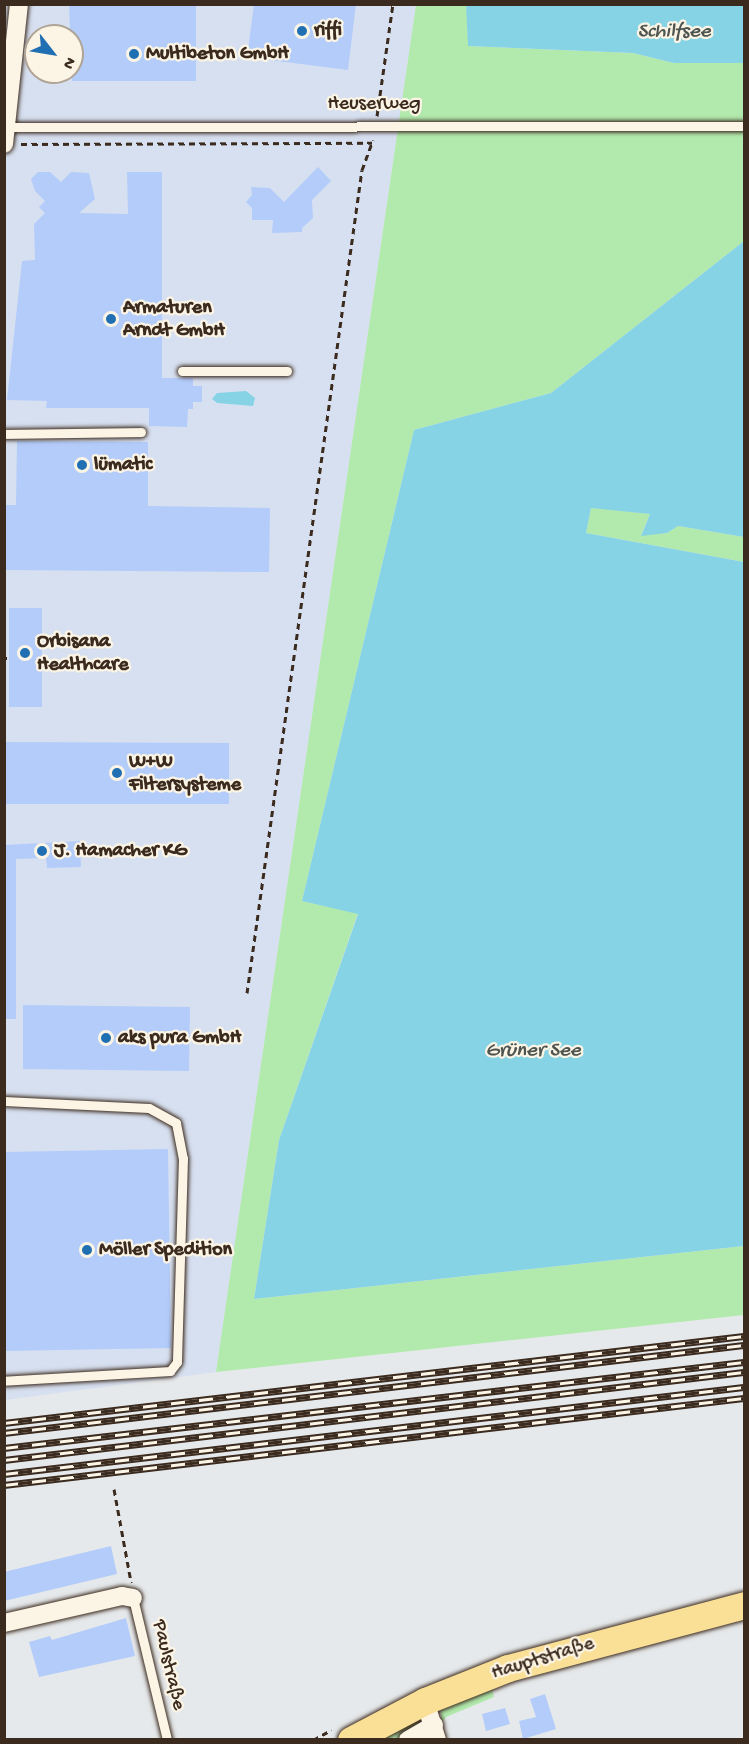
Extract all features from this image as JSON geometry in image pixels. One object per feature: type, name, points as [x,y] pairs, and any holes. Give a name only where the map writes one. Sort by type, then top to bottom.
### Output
[{"type":"main road","name":"Hauptstraße","points":[[351,1740],[432,1722],[547,1656],[744,1605]]},
{"type":"street","points":[[5,136],[19,4]]},
{"type":"street","points":[[4,1623],[122,1596],[133,1598]]},
{"type":"street","name":"Hauptstraße","points":[[408,1740],[432,1722]]},
{"type":"lane","name":"Heuserweg","points":[[5,136],[375,128],[744,126]]},
{"type":"lane","points":[[182,371],[287,371]]},
{"type":"lane","points":[[4,434],[141,432]]},
{"type":"lane","points":[[4,1101],[149,1108],[176,1124],[183,1158],[177,1362],[170,1371],[4,1381]]},
{"type":"lane","name":"Paulstraße","points":[[133,1598],[167,1740]]},
{"type":"path","points":[[247,993],[362,170],[373,143],[393,4]]},
{"type":"path","points":[[5,136],[373,143]]},
{"type":"path","points":[[114,1489],[133,1598]]},
{"type":"shaded area","points":[[4,5],[416,5],[216,1372],[5,1400]]},
{"type":"green space","points":[[416,5],[466,5],[469,46],[633,53],[674,63],[744,63],[744,241],[551,393],[414,430],[302,901],[358,913],[279,1140],[254,1299],[744,1246],[744,1315],[216,1372]]},
{"type":"green space","points":[[591,507],[650,514],[641,535],[667,533],[678,526],[744,537],[744,562],[586,533]]},
{"type":"green space","points":[[492,1687],[494,1697],[446,1717],[441,1724],[441,1707]]},
{"type":"green space","points":[[410,1721],[424,1726],[398,1739],[375,1740]]},
{"type":"water","name":"Schilfsee","points":[[466,5],[744,5],[744,63],[674,63],[633,53],[468,46]]},
{"type":"water","name":"Grüner See","points":[[744,241],[744,537],[678,526],[667,533],[641,536],[650,514],[591,508],[586,533],[744,562],[744,1246],[254,1299],[279,1140],[358,914],[302,901],[414,430],[551,393]]},
{"type":"water","points":[[246,391],[255,398],[253,406],[217,403],[212,399],[217,393]]},
{"type":"building","name":"Multibeton GmbH","points":[[69,4],[196,4],[196,81],[84,81],[84,24],[70,24]]},
{"type":"building","name":"riffi","points":[[254,4],[356,4],[348,70],[247,57]]},
{"type":"building","points":[[318,167],[331,181],[312,200],[313,218],[302,228],[302,232],[272,233],[273,220],[252,220],[252,208],[246,202],[252,195],[251,187],[270,188],[284,202]]},
{"type":"building","points":[[38,172],[50,172],[61,182],[71,172],[89,173],[95,199],[79,213],[128,214],[127,172],[162,172],[162,378],[193,378],[193,386],[202,386],[202,402],[193,402],[193,409],[188,409],[187,427],[149,426],[149,408],[46,408],[47,401],[7,400],[22,261],[35,260],[34,224],[45,213],[39,207],[45,201],[35,191],[31,179]]},
{"type":"building","points":[[17,441],[148,442],[148,506],[270,508],[269,572],[4,570],[4,505],[16,505]]},
{"type":"building","name":"Orbisana Healthcare","points":[[9,608],[42,608],[42,707],[9,707]]},
{"type":"building","name":"W+W Filtersysteme","points":[[4,742],[229,743],[229,804],[4,804]]},
{"type":"building","points":[[80,841],[81,867],[47,868],[46,858],[16,859],[16,1019],[4,1019],[4,845]]},
{"type":"building","name":"aks pura GmbH","points":[[23,1005],[190,1007],[189,1071],[23,1069]]},
{"type":"building","name":"Möller Spedition","points":[[168,1149],[171,1348],[4,1351],[4,1152]]},
{"type":"building","points":[[111,1546],[117,1574],[4,1601],[4,1572]]},
{"type":"building","points":[[126,1618],[135,1656],[39,1677],[29,1642],[50,1636],[52,1640]]},
{"type":"building","points":[[545,1694],[556,1729],[523,1739],[519,1721],[536,1717],[530,1699]]},
{"type":"building","points":[[505,1708],[510,1724],[486,1731],[482,1714]]},
{"type":"railway","points":[[4,1423],[744,1336]]},
{"type":"railway","points":[[4,1433],[744,1345]]},
{"type":"railway","points":[[4,1448],[744,1362]]},
{"type":"railway","points":[[4,1460],[744,1372]]},
{"type":"railway","points":[[4,1474],[744,1387]]},
{"type":"railway","points":[[4,1485],[744,1398]]},
{"type":"place","name":"riffi","points":[[302,31]]},
{"type":"place","name":"Multibeton GmbH","points":[[134,54]]},
{"type":"place","name":"Armaturen Arndt GmbH","points":[[111,319]]},
{"type":"place","name":"lümatic","points":[[82,465]]},
{"type":"place","name":"Orbisana Healthcare","points":[[25,653]]},
{"type":"place","name":"W+W Filtersysteme","points":[[117,773]]},
{"type":"place","name":"J. Hamacher KG","points":[[42,851]]},
{"type":"place","name":"aks pura GmbH","points":[[106,1038]]},
{"type":"place","name":"Möller Spedition","points":[[87,1250]]}]
